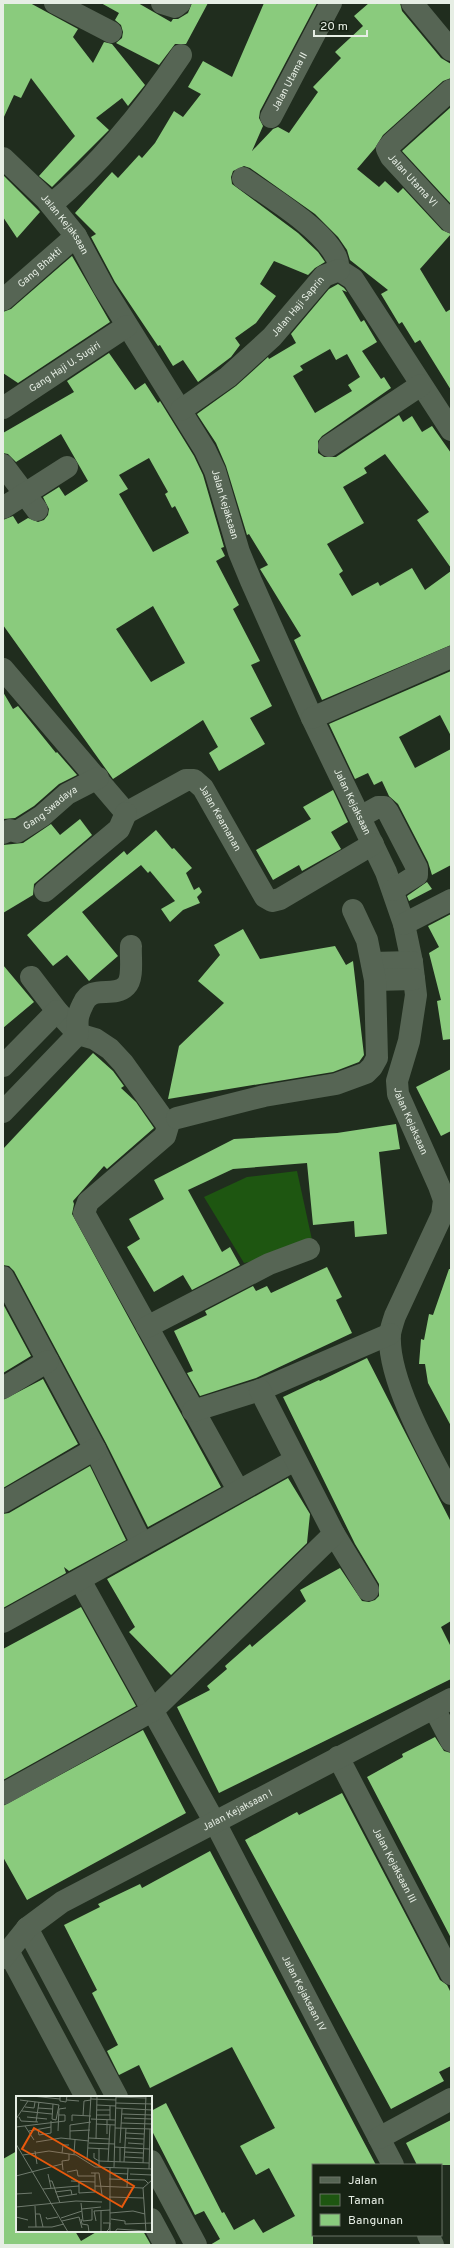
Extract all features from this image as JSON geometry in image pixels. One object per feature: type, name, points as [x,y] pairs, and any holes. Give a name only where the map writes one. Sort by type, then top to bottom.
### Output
[{"type":"street","points":[[55,3],[111,32]]},
{"type":"street","points":[[162,3],[175,7],[180,3]]},
{"type":"street","name":"Jalan Utama II","points":[[271,117],[331,3]]},
{"type":"street","points":[[412,3],[451,50]]},
{"type":"street","points":[[51,205],[78,182],[143,108],[181,55]]},
{"type":"street","name":"Jalan Utama VI","points":[[451,90],[387,150],[391,157],[451,222]]},
{"type":"street","name":"Jalan Kejaksaan","points":[[3,158],[51,205],[76,236],[127,326],[193,429],[215,471],[245,566],[312,718],[373,844],[393,890],[404,924],[413,970],[416,995],[409,1040],[397,1081],[398,1094],[439,1186],[447,1198],[442,1215],[395,1316],[390,1334],[394,1362],[402,1393],[443,1461],[451,1494]]},
{"type":"street","points":[[243,178],[292,212],[325,241],[336,256],[339,270],[353,280],[451,430]]},
{"type":"street","name":"Gang Bhakti","points":[[3,300],[76,236]]},
{"type":"street","name":"Jalan Haji Saprin","points":[[181,410],[228,377],[272,337],[324,276],[339,270]]},
{"type":"street","name":"Gang Haji U. Sugiri","points":[[3,408],[127,326]]},
{"type":"street","points":[[329,446],[421,385]]},
{"type":"street","points":[[3,465],[31,501]]},
{"type":"street","points":[[3,508],[31,501],[67,467]]},
{"type":"street","points":[[312,718],[451,657]]},
{"type":"street","points":[[3,669],[126,812],[119,829],[45,891]]},
{"type":"street","name":"Gang Swadaya","points":[[3,834],[10,830],[17,832],[42,816],[67,794],[98,778]]},
{"type":"street","name":"Jalan Keamanan","points":[[126,812],[186,780],[194,780],[203,788],[265,897],[272,901],[280,899],[373,844]]},
{"type":"street","points":[[360,817],[378,807],[384,807],[417,868],[417,875],[413,879],[393,890]]},
{"type":"street","points":[[404,924],[451,900]]},
{"type":"street","points":[[177,1118],[264,1096],[336,1084],[366,1072],[372,1067],[377,1058],[373,971],[367,940],[353,910]]},
{"type":"street","points":[[78,1034],[76,1018],[86,996],[92,993],[119,990],[126,986],[130,979],[131,946]]},
{"type":"street","points":[[373,971],[413,970]]},
{"type":"street","points":[[31,977],[57,1011],[78,1034],[95,1039],[110,1049],[123,1063],[168,1126],[165,1136],[88,1202],[84,1214],[238,1490]]},
{"type":"street","points":[[3,1066],[57,1011]]},
{"type":"street","points":[[3,1112],[78,1034]]},
{"type":"street","points":[[147,1326],[269,1264],[309,1249]]},
{"type":"street","points":[[3,1277],[95,1449],[142,1544]]},
{"type":"street","points":[[193,1411],[260,1390],[390,1334]]},
{"type":"street","points":[[3,1388],[48,1361]]},
{"type":"street","points":[[260,1390],[334,1534],[368,1590]]},
{"type":"street","points":[[3,1502],[95,1449]]},
{"type":"street","points":[[3,1622],[238,1490],[295,1460]]},
{"type":"street","points":[[3,1794],[152,1711],[334,1534]]},
{"type":"street","name":"Jalan Kejaksaan IV","points":[[80,1580],[214,1822],[392,2164]]},
{"type":"street","points":[[442,1703],[451,1741]]},
{"type":"street","name":"Jalan Kejaksaan I","points":[[6,1955],[27,1928],[62,1902],[442,1703]]},
{"type":"street","name":"Jalan Kejaksaan III","points":[[338,1757],[451,1974]]},
{"type":"street","points":[[27,1928],[116,2096]]},
{"type":"street","points":[[6,1955],[85,2096]]},
{"type":"street","points":[[379,2138],[451,2099]]},
{"type":"street","points":[[152,2163],[196,2245]]},
{"type":"street","points":[[152,2221],[165,2245]]},
{"type":"street","points":[[428,2236],[433,2245]]},
{"type":"green space","points":[[297,1171],[314,1249],[244,1263],[204,1197],[247,1177]]},
{"type":"building","points":[[3,3],[30,3],[78,29],[73,37],[93,63],[104,42],[112,44],[145,85],[128,106],[122,98],[96,118],[109,130],[52,187],[39,176],[75,136],[31,78],[21,98],[14,95],[3,119]]},
{"type":"building","points":[[101,3],[138,3],[171,22],[173,19],[178,19],[188,13],[192,3],[208,3],[186,44],[175,44],[159,65],[116,43],[122,38],[123,32],[121,25],[115,20],[119,13]]},
{"type":"building","points":[[264,3],[317,3],[260,111],[259,118],[263,126],[252,151],[273,129],[278,127],[289,133],[318,92],[313,87],[341,58],[335,52],[363,26],[354,16],[369,3],[400,3],[402,11],[441,58],[451,64],[451,78],[443,81],[383,135],[375,148],[357,169],[379,187],[385,181],[398,193],[403,188],[442,230],[451,234],[420,269],[446,312],[451,309],[451,390],[420,340],[415,343],[402,322],[399,324],[381,294],[388,290],[350,260],[347,250],[338,237],[315,214],[250,168],[244,166],[233,171],[231,177],[232,184],[298,233],[318,252],[325,262],[315,268],[308,275],[274,261],[260,284],[276,296],[256,323],[235,338],[240,345],[231,357],[198,382],[183,360],[173,366],[160,345],[158,346],[115,282],[91,237],[96,234],[75,213],[112,172],[118,178],[139,155],[142,158],[155,143],[174,111],[183,117],[201,94],[188,87],[203,61],[232,77]]},
{"type":"building","points":[[451,107],[451,204],[402,151]]},
{"type":"building","points":[[3,175],[40,212],[17,238],[3,217]]},
{"type":"building","points":[[72,256],[110,322],[18,383],[3,373],[3,312],[11,309]]},
{"type":"building","points":[[338,284],[347,292],[342,290],[361,322],[364,320],[377,342],[362,351],[381,379],[384,377],[391,388],[322,436],[318,441],[318,453],[324,457],[336,457],[399,415],[403,422],[412,416],[422,432],[432,426],[451,453],[451,568],[417,520],[429,512],[385,454],[364,468],[367,473],[343,487],[364,523],[327,544],[343,571],[339,574],[352,596],[378,582],[380,586],[412,568],[425,590],[451,571],[451,645],[322,700],[294,640],[301,636],[260,569],[268,565],[249,534],[247,535],[226,466],[216,443],[197,414],[236,386],[268,357],[269,359],[296,343],[291,334],[329,289]],"holes":[[[330,349],[336,360],[347,354],[360,377],[348,385],[352,391],[315,413],[293,376],[303,370],[300,366]]]},
{"type":"building","points":[[109,353],[135,390],[145,383],[158,403],[160,401],[194,456],[203,475],[224,547],[221,548],[225,556],[216,561],[239,605],[233,609],[260,661],[251,665],[272,706],[250,718],[265,744],[219,771],[209,753],[218,747],[203,720],[113,779],[3,625],[3,520],[13,516],[18,524],[28,518],[38,522],[44,520],[48,515],[49,509],[43,497],[59,487],[65,496],[88,481],[61,434],[16,462],[8,454],[3,453],[3,433],[74,392],[67,381]],"holes":[[[149,458],[168,492],[165,494],[172,508],[175,506],[189,533],[153,552],[119,494],[128,489],[119,475]],[[153,606],[185,663],[151,682],[116,629]]]},
{"type":"building","points":[[451,671],[451,736],[440,715],[399,737],[415,768],[451,749],[451,865],[432,875],[428,862],[398,804],[389,796],[382,781],[374,785],[368,773],[355,779],[329,724]]},
{"type":"building","points":[[3,692],[13,709],[18,706],[56,753],[57,752],[77,775],[59,784],[34,806],[15,818],[3,819]]},
{"type":"building","points":[[333,790],[348,822],[331,832],[341,849],[302,871],[299,865],[273,880],[256,850],[311,819],[303,807]]},
{"type":"building","points":[[80,819],[92,835],[34,884],[33,895],[3,913],[3,845],[23,843],[51,824],[60,835]]},
{"type":"building","points":[[156,830],[172,849],[174,848],[192,868],[186,873],[194,890],[199,887],[202,892],[197,897],[200,903],[183,910],[170,922],[161,909],[175,901],[150,871],[148,873],[141,865],[82,912],[118,956],[89,981],[67,955],[53,966],[27,935],[124,851],[127,855]]},
{"type":"building","points":[[427,882],[432,889],[409,901],[407,896]]},
{"type":"building","points":[[451,914],[451,1039],[443,1040],[437,1001],[441,1000],[429,953],[439,947],[428,926]]},
{"type":"building","points":[[243,929],[260,959],[335,946],[346,965],[353,961],[364,1055],[359,1062],[333,1072],[168,1099],[179,1046],[224,1003],[198,981],[220,955],[214,945]]},
{"type":"building","points":[[3,965],[34,1002],[3,1028]]},
{"type":"building","points":[[93,1053],[113,1071],[124,1086],[121,1088],[136,1102],[154,1128],[107,1169],[104,1166],[73,1201],[74,1204],[72,1214],[221,1487],[148,1527],[106,1443],[14,1271],[9,1266],[3,1265],[3,1149]]},
{"type":"building","points":[[451,1069],[451,1131],[441,1136],[416,1087]]},
{"type":"building","points":[[396,1124],[400,1149],[379,1152],[387,1234],[355,1237],[354,1221],[313,1225],[307,1163],[233,1169],[188,1190],[222,1252],[230,1247],[240,1265],[192,1290],[183,1275],[154,1292],[127,1247],[140,1239],[129,1219],[164,1199],[154,1180],[234,1139],[337,1133]]},
{"type":"building","points":[[327,1267],[342,1297],[336,1300],[352,1333],[256,1378],[200,1396],[187,1373],[193,1371],[174,1331],[207,1315],[205,1311],[253,1286],[256,1291],[267,1286],[271,1293]]},
{"type":"building","points":[[449,1269],[451,1269],[451,1426],[428,1383],[425,1364],[419,1364],[421,1339],[424,1340],[429,1314],[433,1315]]},
{"type":"building","points":[[3,1304],[31,1356],[3,1373]]},
{"type":"building","points":[[367,1358],[451,1522],[451,1621],[441,1627],[451,1647],[451,1679],[219,1793],[177,1707],[210,1690],[207,1686],[227,1669],[225,1666],[250,1644],[252,1647],[306,1601],[300,1590],[340,1568],[362,1601],[369,1602],[375,1600],[379,1596],[379,1584],[355,1544],[283,1397]]},
{"type":"building","points":[[43,1379],[78,1444],[3,1488],[3,1400]]},
{"type":"building","points":[[90,1466],[126,1540],[69,1571],[64,1567],[66,1573],[3,1608],[3,1514],[9,1513]]},
{"type":"building","points":[[288,1478],[310,1514],[307,1543],[171,1675],[129,1632],[135,1627],[107,1579]]},
{"type":"building","points":[[81,1607],[136,1706],[3,1780],[3,1649]]},
{"type":"building","points":[[143,1730],[186,1813],[27,1900],[3,1857],[3,1806]]},
{"type":"building","points":[[435,1737],[444,1751],[451,1753],[451,1938],[367,1777],[403,1757],[402,1754]]},
{"type":"building","points":[[342,1793],[440,1980],[447,1985],[451,1993],[451,2066],[439,2072],[444,2081],[391,2109],[245,1840],[297,1812],[299,1815]]},
{"type":"building","points":[[210,1851],[375,2164],[312,2164],[313,2245],[210,2245],[220,2239],[204,2211],[195,2215],[152,2131],[152,2110],[166,2103],[222,2213],[224,2212],[234,2230],[254,2219],[263,2233],[295,2216],[269,2168],[256,2175],[240,2146],[275,2128],[232,2047],[150,2088],[139,2065],[119,2075],[107,2051],[118,2045],[92,1993],[97,1990],[64,1925],[100,1907],[98,1904],[140,1884],[142,1888]]},
{"type":"building","points":[[451,2120],[451,2165],[416,2164],[406,2143]]},
{"type":"building","points":[[16,2152],[16,2232],[76,2232],[81,2241],[96,2232],[144,2232],[151,2245],[3,2245],[3,2159]]}]
